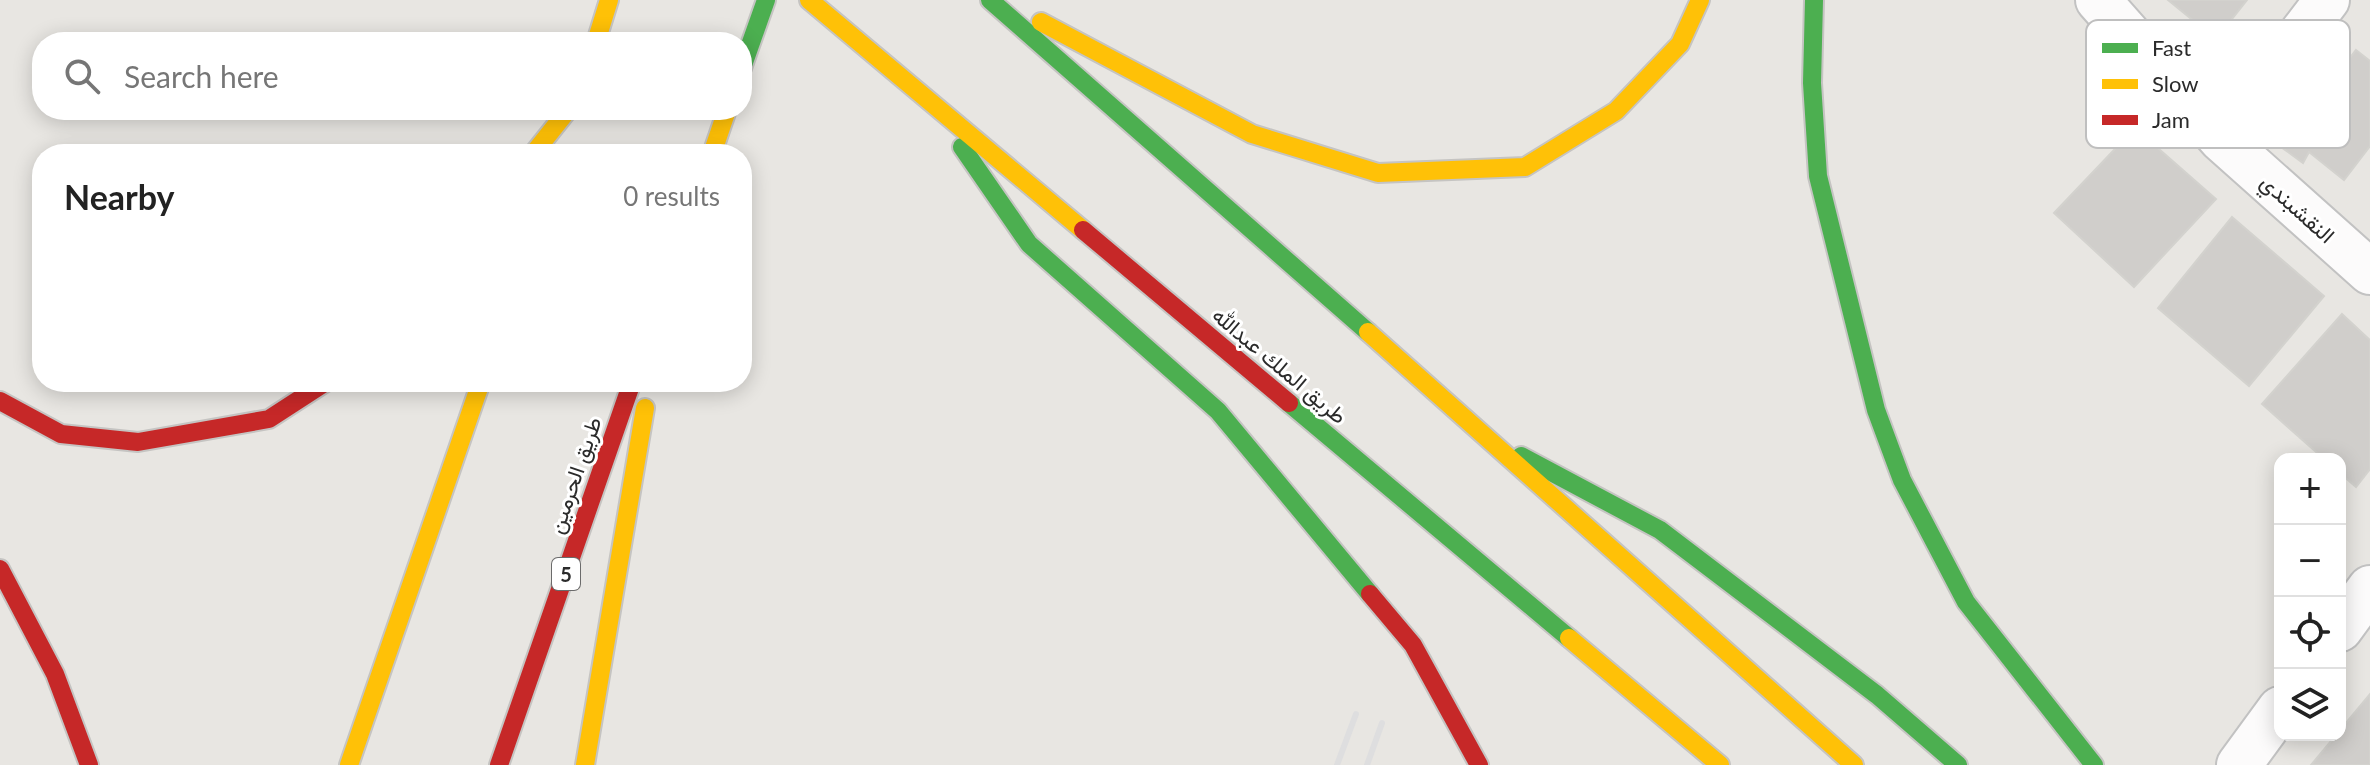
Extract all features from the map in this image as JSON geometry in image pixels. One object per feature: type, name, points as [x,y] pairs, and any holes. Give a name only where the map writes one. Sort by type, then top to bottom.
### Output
[{"type":"main road","points":[[599,32],[609,0]]},
{"type":"main road","points":[[752,40],[766,0]]},
{"type":"main road","name":"طريق الملك عبدالله","points":[[809,0],[1720,765]]},
{"type":"main road","points":[[990,0],[1489,438],[1854,765]]},
{"type":"main road","points":[[1000,0],[1252,134],[1378,173],[1525,167],[1616,111],[1680,44],[1700,0]]},
{"type":"main road","points":[[1814,0],[1812,83],[1818,176],[1876,410],[1902,480],[1966,602],[2094,765]]},
{"type":"main road","points":[[932,102],[1029,244],[1218,411],[1413,645],[1479,765]]},
{"type":"main road","points":[[542,144],[562,120]]},
{"type":"main road","points":[[562,144],[568,120]]},
{"type":"main road","points":[[715,144],[724,120]]},
{"type":"main road","points":[[0,401],[61,434],[138,442],[269,419],[311,392]]},
{"type":"main road","points":[[349,765],[478,392]]},
{"type":"main road","name":"طريق الحرمين","points":[[499,765],[629,392]]},
{"type":"main road","points":[[585,765],[647,392]]},
{"type":"main road","points":[[1489,438],[1660,530],[1877,695],[1958,765]]},
{"type":"main road","points":[[0,569],[55,674],[89,765]]},
{"type":"main road","points":[[1505,586],[1678,754]]},
{"type":"street","name":"النقشبندي","points":[[2098,0],[2116,20]]},
{"type":"street","points":[[2312,20],[2327,0]]},
{"type":"street","name":"النقشبندي","points":[[2231,148],[2370,272]]},
{"type":"street","points":[[2346,621],[2370,588]]},
{"type":"street","points":[[2239,765],[2274,717]]},
{"type":"building","points":[[2168,0],[2247,0],[2231,20],[2193,20]]},
{"type":"building","points":[[2356,50],[2370,61],[2370,146],[2344,180],[2309,152],[2303,163],[2282,148],[2350,148],[2350,58]]},
{"type":"building","points":[[2116,148],[2158,148],[2216,199],[2134,287],[2054,213]]},
{"type":"building","points":[[2232,217],[2324,296],[2249,386],[2158,308]]},
{"type":"building","points":[[2342,314],[2370,340],[2370,469],[2356,487],[2346,478],[2346,453],[2317,453],[2262,404]]},
{"type":"building","points":[[2370,694],[2370,765],[2311,765],[2331,741],[2346,741],[2346,723]]},
{"type":"railway","points":[[1337,765],[1356,714]]},
{"type":"railway","points":[[1367,765],[1382,723]]},
{"type":"traffic: fast","points":[[752,40],[766,0]]},
{"type":"traffic: fast","points":[[990,0],[1368,332]]},
{"type":"traffic: fast","points":[[1814,0],[1812,83],[1818,176],[1876,410],[1902,480],[1966,602],[2094,765]]},
{"type":"traffic: fast","points":[[962,147],[1029,244],[1218,411],[1370,594]]},
{"type":"traffic: fast","points":[[1289,403],[1569,638]]},
{"type":"traffic: fast","points":[[1521,456],[1660,530],[1877,695],[1958,765]]},
{"type":"traffic: slow","points":[[599,32],[609,0]]},
{"type":"traffic: slow","points":[[809,0],[1083,230]]},
{"type":"traffic: slow","points":[[1041,22],[1252,134],[1378,173],[1525,167],[1616,111],[1680,44],[1700,0]]},
{"type":"traffic: slow","points":[[541,144],[560,120]]},
{"type":"traffic: slow","points":[[715,144],[724,120]]},
{"type":"traffic: slow","points":[[1368,332],[1854,765]]},
{"type":"traffic: slow","points":[[349,765],[478,392]]},
{"type":"traffic: slow","points":[[585,765],[645,408]]},
{"type":"traffic: slow","points":[[1569,638],[1720,765]]},
{"type":"traffic: jam","points":[[1083,230],[1289,403]]},
{"type":"traffic: jam","points":[[0,401],[61,434],[138,442],[269,419],[311,392]]},
{"type":"traffic: jam","points":[[499,765],[629,392]]},
{"type":"traffic: jam","points":[[0,569],[55,674],[89,765]]},
{"type":"traffic: jam","points":[[1370,594],[1413,645],[1479,765]]}]
